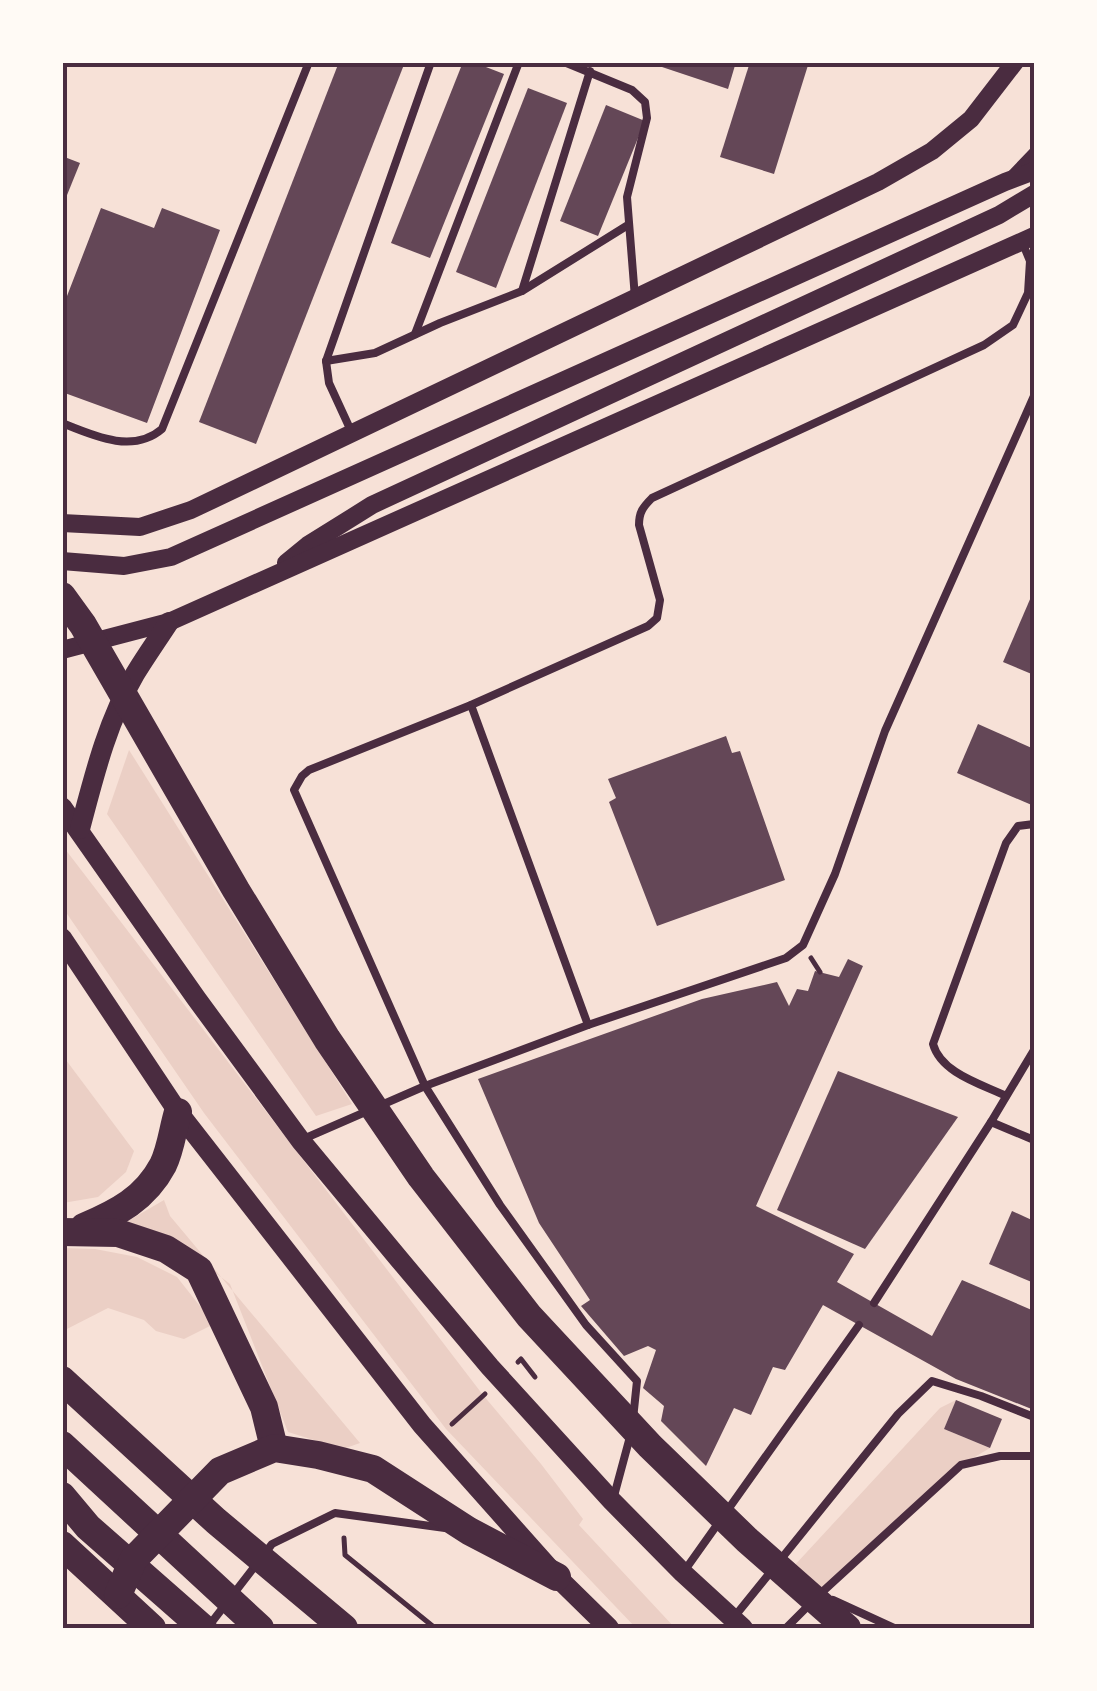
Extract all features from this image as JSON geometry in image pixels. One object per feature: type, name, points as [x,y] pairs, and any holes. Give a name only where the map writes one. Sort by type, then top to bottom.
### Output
[{"type":"highway","points":[[62,596],[83,624],[316,1022],[422,1177],[529,1316],[650,1446],[846,1628]]},
{"type":"highway","points":[[68,1232],[118,1213],[139,1197],[163,1164],[178,1112]]},
{"type":"highway","points":[[68,1232],[118,1233],[166,1249],[199,1270],[264,1407],[274,1448]]},
{"type":"highway","points":[[62,1380],[216,1522],[344,1628]]},
{"type":"highway","points":[[62,1446],[260,1628]]},
{"type":"highway","points":[[118,1595],[133,1560],[220,1471],[274,1448],[374,1470],[469,1531],[556,1576]]},
{"type":"highway","points":[[62,1496],[88,1527],[205,1628]]},
{"type":"highway","points":[[62,1545],[152,1628]]},
{"type":"main road","points":[[80,828],[112,722],[134,677],[169,622]]},
{"type":"main road","points":[[62,806],[301,1140],[490,1367],[612,1501],[738,1624]]},
{"type":"main road","points":[[62,938],[178,1112],[422,1425],[556,1576],[609,1628]]},
{"type":"street","points":[[62,523],[140,528],[191,510],[878,182],[932,151],[971,119],[1016,62]]},
{"type":"street","points":[[1005,182],[1034,152]]},
{"type":"street","points":[[62,561],[124,566],[170,556],[1034,172]]},
{"type":"street","points":[[267,579],[308,545],[372,505],[999,215],[1034,194]]},
{"type":"street","points":[[62,650],[169,622],[1028,238]]},
{"type":"lane","points":[[62,424],[125,443],[153,437],[162,428],[309,62]]},
{"type":"lane","points":[[352,433],[329,382],[326,361],[431,62]]},
{"type":"lane","points":[[416,334],[519,62]]},
{"type":"lane","points":[[564,62],[632,90],[645,102],[648,118],[628,197],[635,298]]},
{"type":"lane","points":[[522,292],[590,72]]},
{"type":"lane","points":[[326,361],[375,353],[522,292],[628,225]]},
{"type":"lane","points":[[612,1501],[633,1425],[636,1381],[586,1326],[521,1235],[425,1086],[294,790],[309,770],[471,706],[648,626],[656,618],[660,600],[639,513],[652,498],[984,345],[1012,325],[1028,293],[1028,238]]},
{"type":"lane","points":[[301,1140],[425,1086],[588,1025],[786,958],[803,945],[835,874],[885,731],[1034,396]]},
{"type":"lane","points":[[471,706],[588,1025]]},
{"type":"lane","points":[[1006,1096],[952,1069],[936,1056],[932,1044],[1006,843],[1018,826],[1034,824]]},
{"type":"lane","points":[[874,1303],[1034,1050]]},
{"type":"lane","points":[[991,1122],[1034,1140]]},
{"type":"lane","points":[[683,1572],[859,1325]]},
{"type":"lane","points":[[738,1624],[898,1414],[932,1380],[1034,1417]]},
{"type":"lane","points":[[786,1628],[961,1465],[1000,1456],[1034,1456]]},
{"type":"lane","points":[[205,1628],[272,1544],[334,1513],[469,1531]]},
{"type":"lane","points":[[820,1594],[894,1628]]},
{"type":"lane","points":[[226,1606],[250,1628]]},
{"type":"path","points":[[508,1371],[522,1359],[535,1377]]},
{"type":"path","points":[[446,1429],[496,1383]]},
{"type":"path","points":[[344,1538],[346,1554],[435,1628]]},
{"type":"shaded area","points":[[129,750],[352,1104],[316,1116],[107,814]]},
{"type":"shaded area","points":[[62,845],[483,1395],[583,1519],[579,1525],[675,1628],[636,1628],[446,1429],[204,1113],[63,908]]},
{"type":"shaded area","points":[[63,1056],[134,1151],[126,1172],[98,1197],[63,1203]]},
{"type":"shaded area","points":[[164,1200],[170,1216],[221,1277],[196,1258],[131,1226],[128,1221]]},
{"type":"shaded area","points":[[62,1248],[137,1257],[177,1277],[214,1324],[184,1339],[156,1331],[144,1320],[108,1308],[63,1331]]},
{"type":"shaded area","points":[[233,1291],[360,1443],[343,1449],[288,1432]]},
{"type":"shaded area","points":[[956,1400],[944,1429],[990,1448],[961,1465],[820,1594],[794,1566],[940,1408]]},
{"type":"building","points":[[339,62],[405,62],[256,444],[199,422]]},
{"type":"building","points":[[463,62],[504,74],[430,258],[391,243]]},
{"type":"building","points":[[647,62],[736,62],[728,89]]},
{"type":"building","points":[[750,62],[809,62],[774,174],[720,157]]},
{"type":"building","points":[[528,88],[567,103],[496,288],[456,272]]},
{"type":"building","points":[[606,105],[645,121],[598,236],[560,221]]},
{"type":"building","points":[[62,156],[80,163],[63,205],[62,205]]},
{"type":"building","points":[[101,208],[154,228],[162,208],[220,230],[147,423],[62,392],[62,309]]},
{"type":"building","points":[[1034,590],[1034,675],[1003,662]]},
{"type":"building","points":[[978,724],[1034,749],[1034,806],[957,773]]},
{"type":"building","points":[[726,736],[732,753],[740,751],[785,880],[657,926],[609,802],[616,798],[608,779]]},
{"type":"building","points":[[848,959],[863,966],[756,1206],[854,1254],[837,1282],[932,1336],[962,1280],[1034,1311],[1034,1410],[956,1379],[823,1305],[785,1370],[773,1367],[751,1415],[734,1408],[706,1466],[661,1421],[664,1406],[643,1388],[656,1350],[648,1346],[624,1356],[581,1306],[590,1300],[539,1223],[478,1079],[702,999],[777,982],[789,1006],[797,989],[808,991],[815,971],[839,977]]},
{"type":"building","points":[[838,1071],[958,1117],[865,1249],[777,1210]]},
{"type":"building","points":[[1012,1211],[1034,1221],[1034,1283],[989,1264]]},
{"type":"building","points":[[956,1400],[1002,1419],[990,1448],[944,1429]]}]
